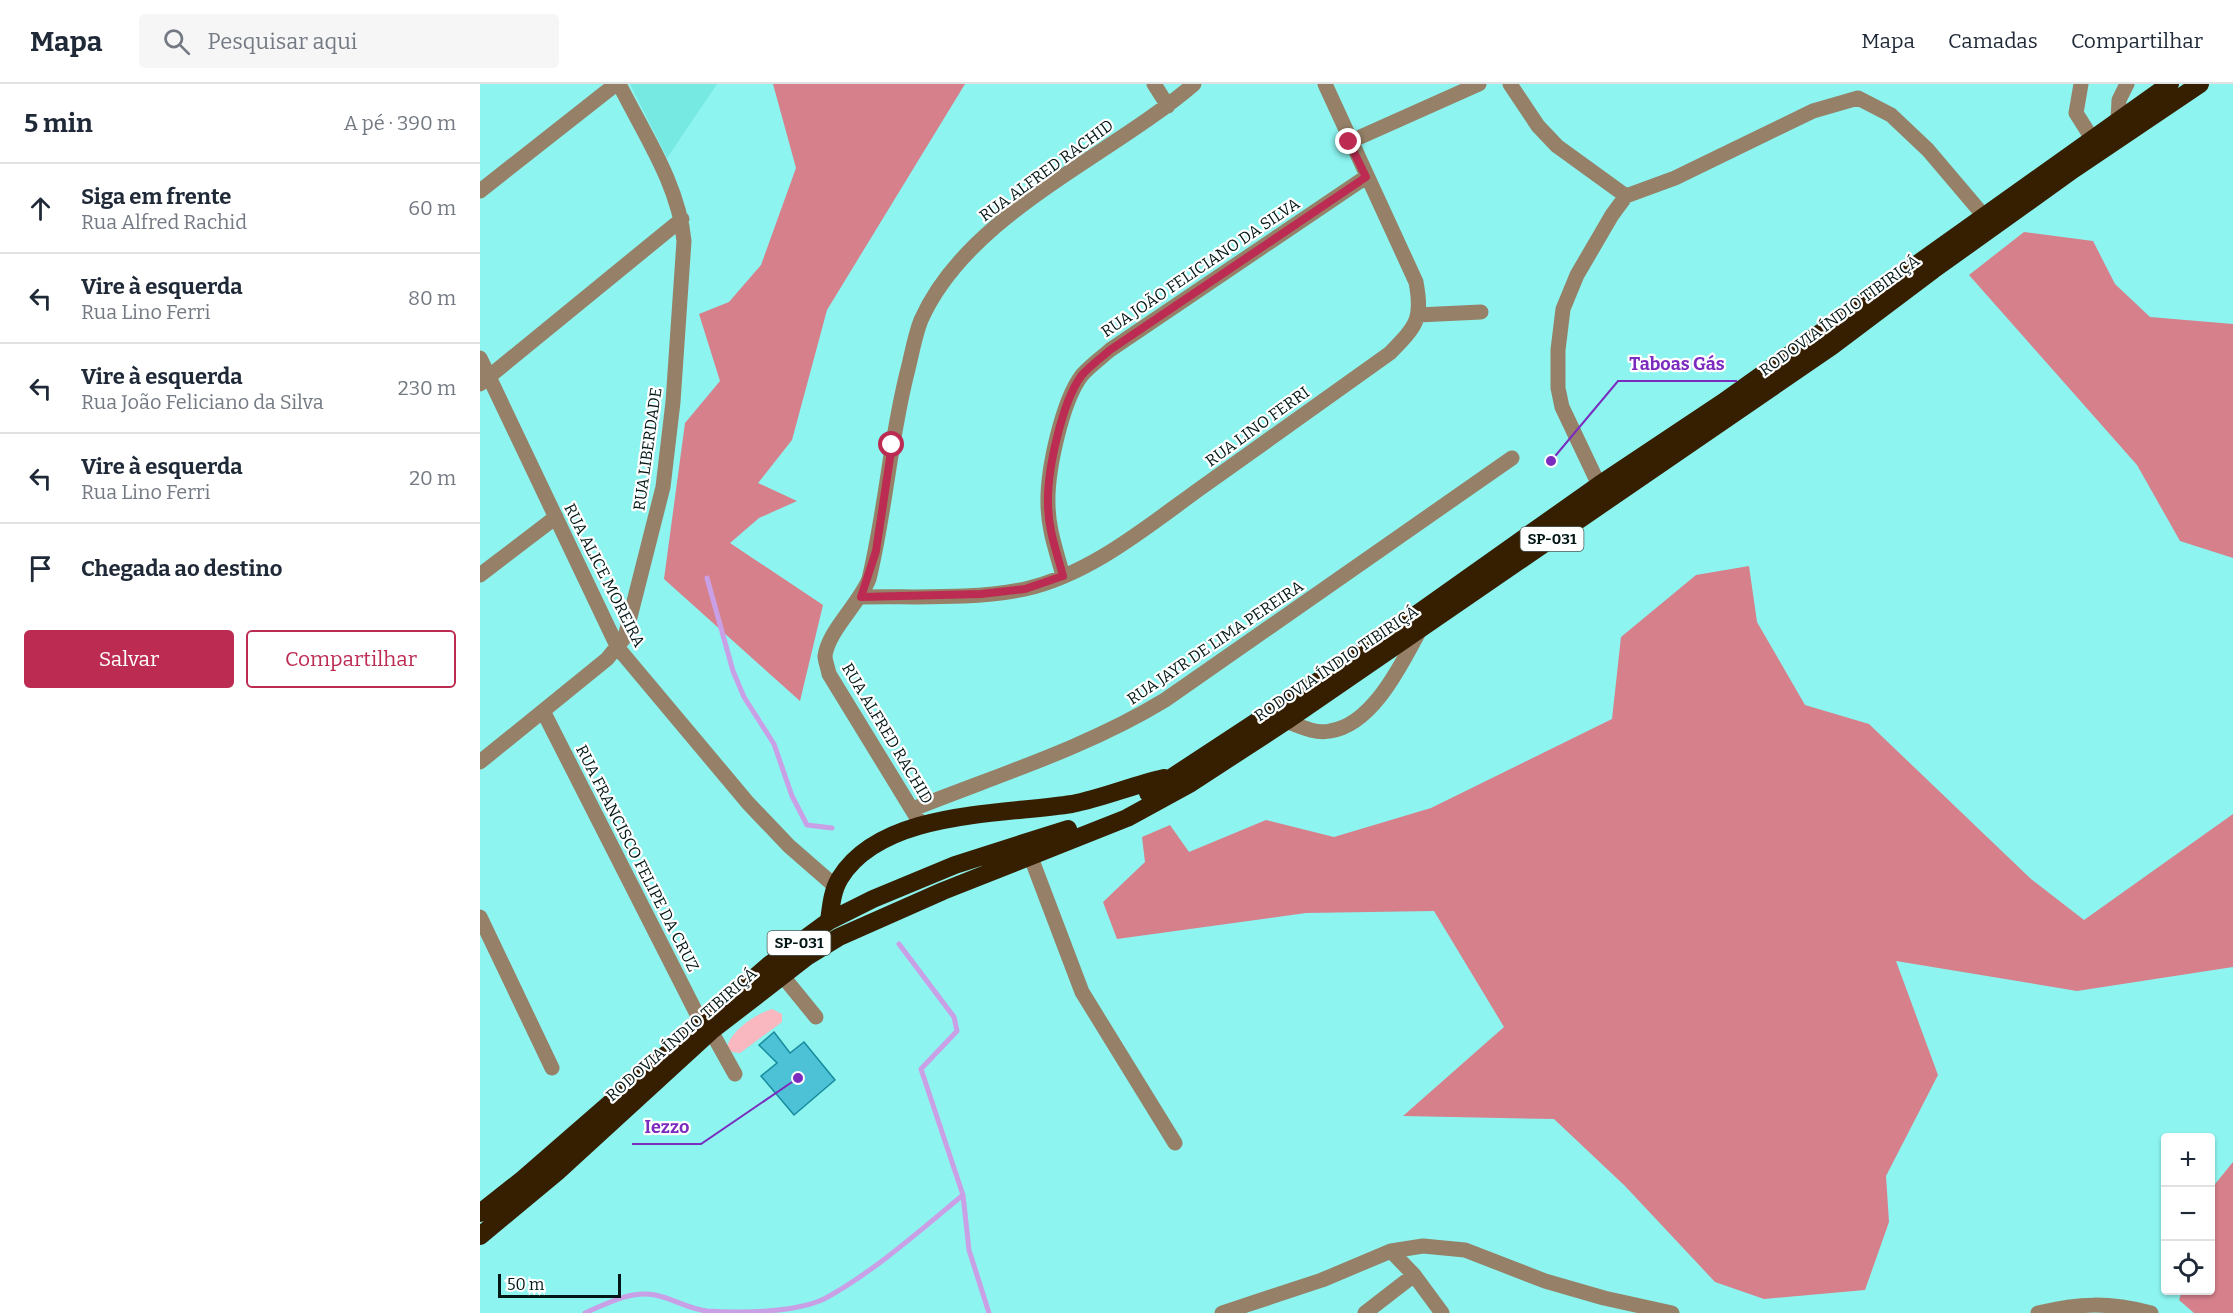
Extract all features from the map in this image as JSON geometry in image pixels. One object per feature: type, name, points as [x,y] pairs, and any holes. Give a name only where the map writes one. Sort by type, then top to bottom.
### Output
[{"type":"highway","name":"RODOVIA ÍNDIO TIBIRIÇÁ","points":[[480,1236],[549,1179],[769,965],[829,921],[873,899],[955,865],[1075,826],[1123,806],[1180,774],[1376,643],[1599,485],[1722,403],[2170,84]]},
{"type":"highway","name":"RODOVIA ÍNDIO TIBIRIÇÁ","points":[[480,1213],[706,1027],[781,974],[839,937],[1030,855],[1136,813],[1191,783],[1286,721],[1832,346],[2074,169],[2200,84]]},
{"type":"highway","points":[[829,921],[836,887],[849,866],[863,851],[888,837],[922,826],[978,813],[1072,804],[1180,774]]},
{"type":"street","points":[[480,191],[618,84]]},
{"type":"street","name":"RUA LIBERDADE","points":[[480,762],[618,648],[626,637],[663,487],[673,402],[684,241],[682,219],[676,197],[618,84]]},
{"type":"street","points":[[1154,84],[1168,106]]},
{"type":"street","name":"RUA ALFRED RACHID","points":[[922,826],[829,674],[825,657],[830,640],[861,597],[876,551],[903,388],[921,321],[942,282],[966,253],[1007,217],[1168,106],[1194,84]]},
{"type":"street","points":[[1325,84],[1349,142],[1416,282],[1420,307],[1418,315],[1481,312]]},
{"type":"street","points":[[1349,142],[1479,84]]},
{"type":"street","points":[[1510,84],[1538,126],[1557,146],[1626,196]]},
{"type":"street","points":[[2081,84],[2076,113],[2093,140]]},
{"type":"street","points":[[2118,120],[2119,100],[2127,84]]},
{"type":"street","points":[[1599,485],[1562,407],[1558,388],[1558,350],[1563,309],[1577,275],[1612,215],[1626,196],[1675,178],[1859,91],[1891,115],[1921,143],[1984,216]]},
{"type":"street","name":"RUA JOÃO FELICIANO DA SILVA","points":[[1063,576],[1050,530],[1047,503],[1059,429],[1068,400],[1083,375],[1110,350],[1366,177]]},
{"type":"street","points":[[484,380],[682,219]]},
{"type":"street","name":"RUA LINO FERRI","points":[[861,597],[981,594],[1025,589],[1063,576],[1116,548],[1390,353],[1413,329],[1418,315]]},
{"type":"street","name":"RUA ALICE MOREIRA","points":[[480,358],[484,380],[556,517],[618,648],[748,803],[789,846],[836,887]]},
{"type":"street","name":"RUA JAYR DE LIMA PEREIRA","points":[[913,809],[1084,743],[1126,724],[1165,700],[1512,458]]},
{"type":"street","points":[[480,575],[556,517]]},
{"type":"street","points":[[1286,721],[1315,731],[1331,731],[1350,724],[1371,706],[1388,685],[1421,628]]},
{"type":"street","name":"RUA FRANCISCO FELIPE DA CRUZ","points":[[543,711],[706,1027],[735,1074]]},
{"type":"street","points":[[1030,855],[1082,992],[1175,1143]]},
{"type":"street","points":[[480,917],[552,1068]]},
{"type":"street","points":[[781,974],[816,1017]]},
{"type":"street","points":[[1222,1313],[1322,1280],[1391,1251],[1423,1246],[1465,1250],[1545,1281],[1604,1298],[1672,1313]]},
{"type":"street","points":[[1391,1251],[1414,1275],[1442,1313]]},
{"type":"street","points":[[1365,1313],[1414,1275]]},
{"type":"street","points":[[2038,1313],[2067,1306],[2107,1303],[2151,1313]]},
{"type":"shaded area","points":[[630,84],[717,84],[667,158]]},
{"type":"shaded area","points":[[773,84],[965,84],[827,310],[792,440],[758,483],[797,501],[759,518],[730,543],[823,605],[800,701],[664,579],[685,423],[720,381],[699,314],[729,302],[761,265],[796,168]]},
{"type":"shaded area","points":[[2024,232],[2093,241],[2115,284],[2150,317],[2233,324],[2233,558],[2180,541],[2137,465],[1969,275]]},
{"type":"shaded area","points":[[1749,566],[1757,622],[1805,705],[1869,724],[2031,879],[2084,920],[2233,814],[2233,967],[2077,991],[1896,961],[1938,1075],[1886,1176],[1889,1222],[1865,1290],[1764,1299],[1715,1282],[1625,1186],[1554,1119],[1403,1116],[1504,1027],[1434,911],[1306,913],[1117,939],[1103,902],[1145,862],[1142,837],[1170,825],[1189,852],[1266,820],[1334,837],[1431,808],[1612,719],[1621,637],[1696,575]]},
{"type":"shaded area","points":[[772,1009],[782,1014],[782,1022],[740,1053],[732,1052],[727,1047],[739,1029]]},
{"type":"shaded area","points":[[2233,1162],[2233,1313],[2194,1313],[2179,1300],[2181,1295],[2215,1295],[2215,1184]]},
{"type":"building","points":[[774,1032],[790,1053],[804,1042],[835,1080],[794,1115],[761,1076],[777,1063],[759,1045]]},
{"type":"waterway","points":[[707,578],[733,671],[744,697],[774,744],[792,796],[807,825],[832,828]]},
{"type":"waterway","points":[[899,944],[954,1017],[957,1031],[921,1069],[963,1195],[969,1250],[989,1313]]},
{"type":"waterway","points":[[585,1313],[637,1294],[661,1296],[707,1311],[767,1311],[812,1304],[860,1277],[963,1195]]},
{"type":"place","name":"Taboas Gás","points":[[1551,461]]},
{"type":"place","name":"Iezzo","points":[[798,1078]]},
{"type":"route","points":[[892,445],[876,551],[869,579],[861,597],[981,594],[1025,589],[1063,576],[1050,530],[1047,503],[1059,429],[1068,400],[1083,375],[1110,350],[1366,177],[1349,142]]}]
